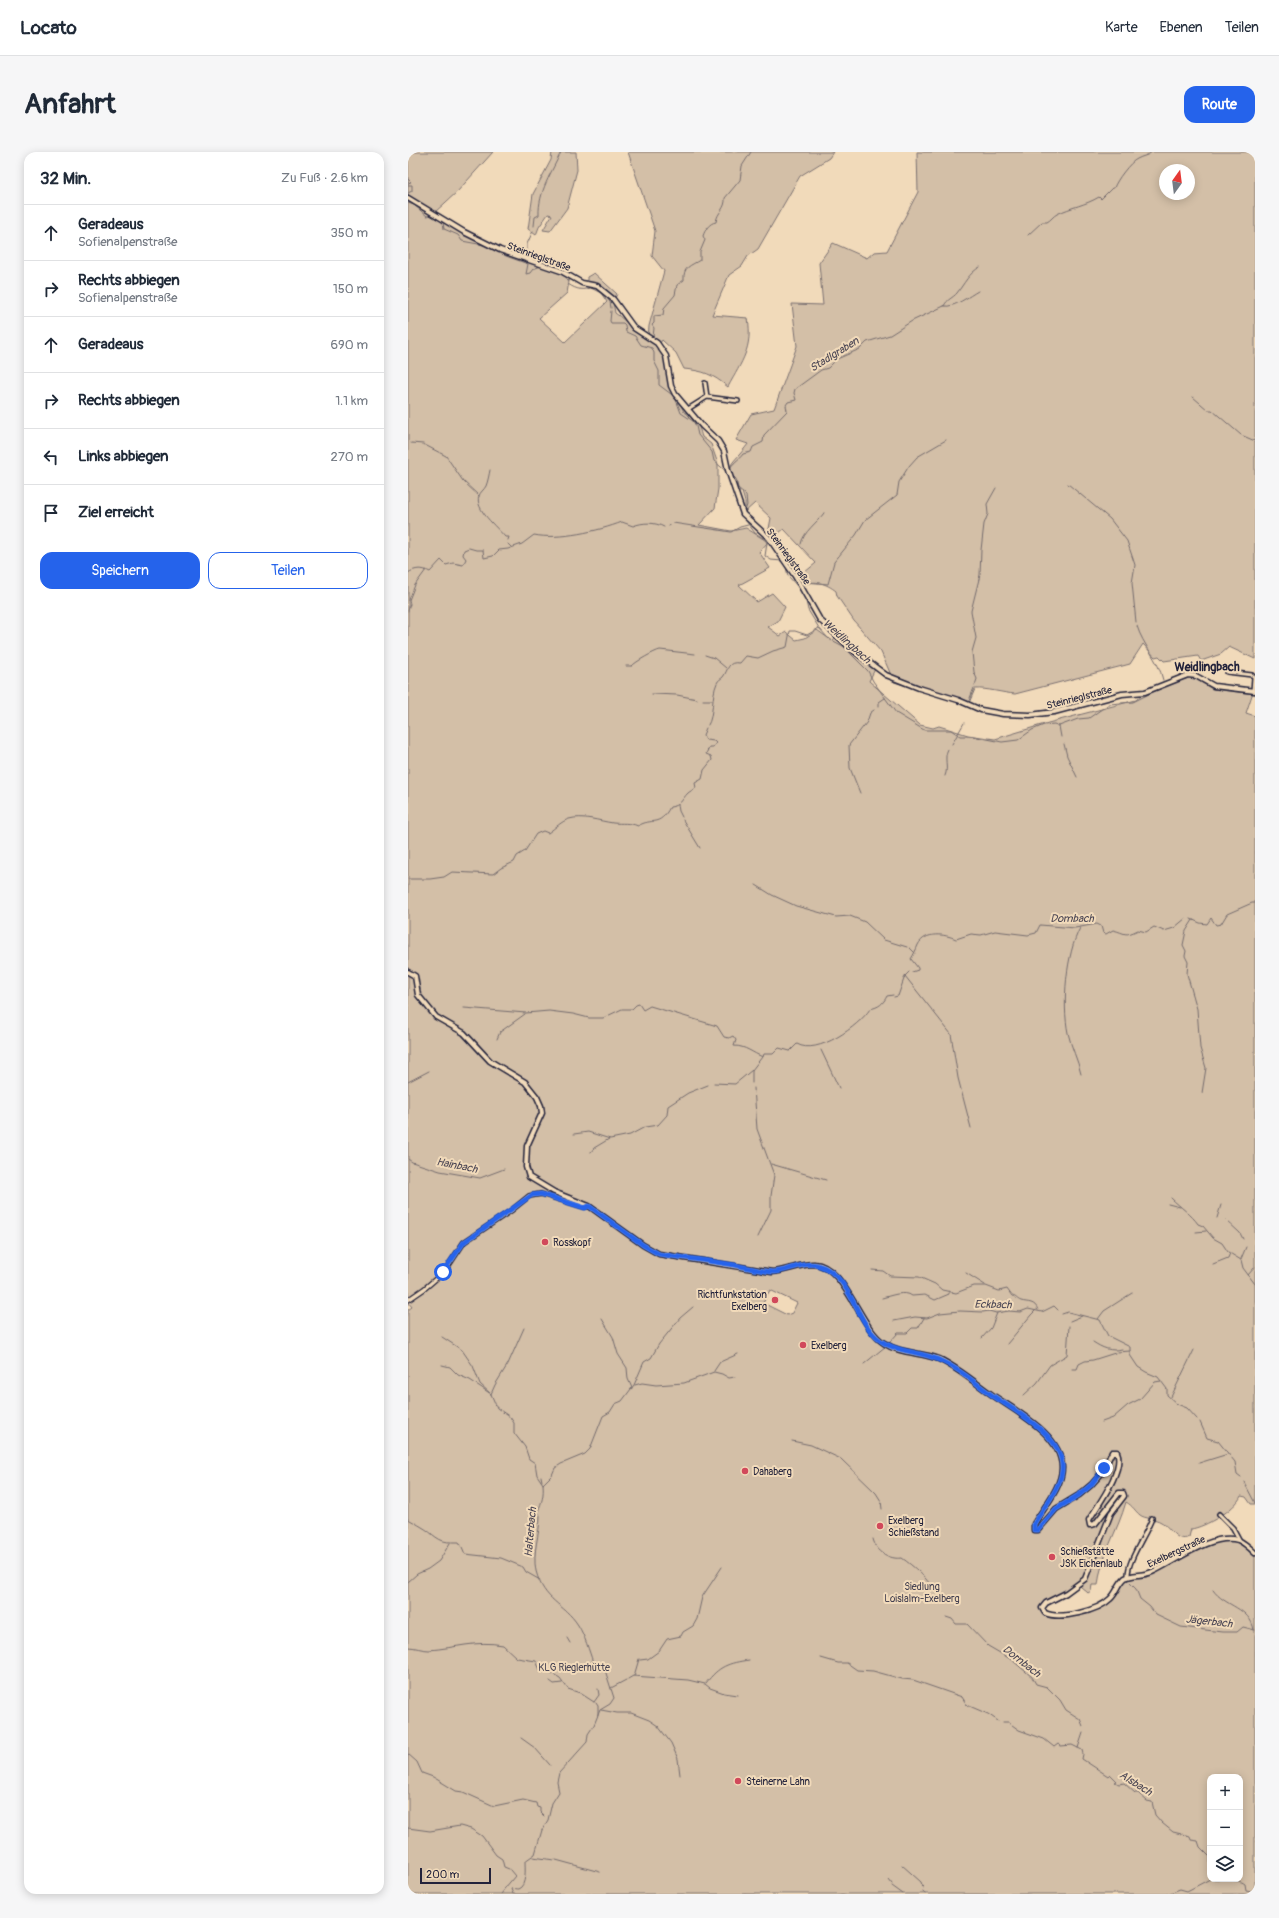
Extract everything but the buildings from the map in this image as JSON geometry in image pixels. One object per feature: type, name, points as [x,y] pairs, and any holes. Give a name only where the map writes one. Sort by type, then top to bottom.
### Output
[{"type":"main road","name":"Steinrieglstraße","points":[[408,198],[461,230],[500,250],[561,271],[581,282],[599,287],[615,302],[632,327],[655,341],[660,346],[667,359],[672,388],[688,409],[720,444],[725,455],[729,472],[744,515],[769,538],[795,576],[819,618],[854,651],[891,678],[955,699],[981,710],[1015,714],[1050,713],[1122,694],[1143,693],[1190,675],[1196,676],[1214,686],[1254,691]]},
{"type":"main road","points":[[408,972],[415,976],[419,996],[436,1017],[464,1033],[490,1061],[525,1082],[537,1097],[542,1113],[530,1136],[527,1146],[526,1167],[529,1177],[554,1192],[589,1206],[643,1245],[659,1254],[772,1272],[813,1264],[818,1265],[832,1274],[847,1290],[867,1326],[877,1338],[892,1348],[929,1356],[949,1365],[1034,1424],[1052,1441],[1060,1455],[1062,1471],[1056,1488],[1033,1525],[1034,1530],[1038,1530],[1056,1509],[1079,1495],[1091,1485],[1102,1473],[1112,1452],[1117,1452],[1118,1460],[1115,1476],[1090,1520],[1090,1525],[1095,1524],[1119,1493],[1123,1492],[1124,1496],[1111,1513],[1086,1577],[1078,1586],[1045,1604],[1042,1608],[1044,1612],[1059,1616],[1098,1606],[1109,1600],[1121,1582],[1128,1577]]},
{"type":"main road","name":"Exelbergstraße","points":[[1128,1577],[1150,1573],[1192,1550],[1209,1544],[1226,1539],[1240,1541]]},
{"type":"main road","points":[[1240,1541],[1255,1553]]},
{"type":"street","points":[[705,383],[707,397]]},
{"type":"street","points":[[688,409],[707,397],[735,399],[738,401]]},
{"type":"street","points":[[1227,672],[1252,675],[1254,677],[1254,691]]},
{"type":"street","points":[[408,1300],[424,1289],[445,1270],[464,1242],[512,1210],[529,1196],[541,1194],[585,1208],[589,1206]]},
{"type":"street","points":[[1219,1514],[1233,1528],[1240,1541]]},
{"type":"street","points":[[1128,1577],[1131,1561],[1152,1518]]},
{"type":"green space","points":[[408,152],[493,152],[457,192],[434,213],[498,250],[570,276],[567,293],[539,318],[565,342],[607,302],[601,293],[587,286],[587,277],[594,273],[617,294],[613,302],[615,313],[648,340],[649,326],[664,271],[652,256],[655,231],[628,152],[833,152],[829,158],[800,176],[758,249],[748,256],[742,266],[729,275],[712,315],[748,318],[749,338],[748,346],[742,362],[728,387],[708,374],[684,369],[676,353],[662,340],[660,343],[667,358],[673,388],[684,412],[689,414],[697,422],[702,437],[711,444],[718,464],[718,489],[715,508],[699,525],[731,531],[746,528],[768,542],[759,552],[770,568],[739,585],[757,602],[772,593],[785,607],[778,621],[768,627],[780,636],[786,632],[796,640],[805,638],[817,630],[832,641],[836,637],[875,669],[869,681],[920,725],[933,728],[939,726],[968,735],[995,739],[1048,723],[1136,700],[1144,693],[1190,676],[1212,687],[1253,692],[1246,713],[1255,716],[1255,1504],[1251,1504],[1246,1497],[1241,1496],[1233,1507],[1204,1525],[1191,1529],[1189,1537],[1184,1539],[1174,1534],[1159,1521],[1140,1515],[1126,1502],[1123,1513],[1106,1553],[1098,1585],[1092,1585],[1091,1591],[1088,1593],[1080,1586],[1044,1608],[1046,1612],[1061,1614],[1089,1609],[1110,1596],[1124,1576],[1149,1571],[1217,1539],[1237,1538],[1255,1553],[1255,1894],[408,1894],[408,1310],[412,1307],[408,1302]],"holes":[[[770,1290],[797,1303],[792,1313],[787,1315],[763,1303]]]},
{"type":"green space","points":[[552,152],[576,152],[577,170],[567,208],[550,231],[543,230],[552,215],[548,214],[539,227],[536,235],[528,229],[533,194],[551,160]]},
{"type":"green space","points":[[917,152],[1255,152],[1255,659],[1229,647],[1221,654],[1201,661],[1198,656],[1164,661],[1159,656],[1155,657],[1143,644],[1130,664],[1015,694],[975,689],[969,703],[963,703],[894,682],[881,652],[854,621],[837,596],[836,591],[829,586],[817,582],[804,585],[799,577],[816,563],[784,529],[771,539],[768,534],[771,518],[755,503],[745,512],[745,502],[742,492],[734,491],[730,475],[731,465],[748,444],[736,440],[751,414],[774,409],[797,346],[792,304],[823,305],[819,263],[833,243],[867,258],[874,252],[887,251],[918,192]]},
{"type":"waterway","points":[[534,226],[535,217],[539,215],[539,207],[543,190],[561,152]]},
{"type":"waterway","points":[[653,337],[654,328],[652,325],[654,323],[654,316],[663,315],[664,308],[675,295],[677,285],[684,280],[686,270],[700,260],[700,252],[705,240],[703,236],[705,231],[709,225],[716,222],[724,205],[725,198],[740,180],[742,166],[751,152]]},
{"type":"waterway","points":[[1028,235],[1042,222],[1047,222],[1057,214],[1099,197],[1101,199],[1112,188],[1114,188],[1120,177],[1134,161],[1152,152]]},
{"type":"waterway","points":[[408,165],[408,175]]},
{"type":"waterway","points":[[408,179],[411,182],[408,183]]},
{"type":"waterway","points":[[408,185],[412,185],[412,191],[408,193]]},
{"type":"waterway","name":"Weidlingbach","points":[[408,203],[414,205],[427,216],[432,215]]},
{"type":"waterway","name":"Weidlingbach","points":[[443,222],[444,229],[458,235],[462,241],[489,246],[506,256],[528,264],[526,274],[541,266],[562,274]]},
{"type":"waterway","points":[[527,253],[527,244],[533,231]]},
{"type":"waterway","points":[[944,306],[957,293],[970,275],[980,267]]},
{"type":"waterway","name":"Weidlingbach","points":[[567,276],[568,284],[574,288],[586,289],[592,287]]},
{"type":"waterway","name":"Stadlgraben","points":[[729,470],[743,454],[751,452],[753,447],[763,442],[764,435],[787,411],[786,405],[788,402],[796,400],[794,393],[795,389],[821,370],[828,368],[837,359],[860,349],[867,342],[890,335],[912,321],[944,306],[957,303],[978,291]]},
{"type":"waterway","name":"Weidlingbach","points":[[603,293],[610,302],[611,308]]},
{"type":"waterway","name":"Weidlingbach","points":[[611,311],[611,323],[623,323],[625,325],[626,332],[635,336],[641,345],[652,348],[654,353],[654,361],[659,371],[659,385],[675,397],[681,413],[693,421],[698,435],[712,452],[714,461],[727,472]]},
{"type":"waterway","points":[[1193,397],[1208,410],[1212,410],[1241,435],[1255,441]]},
{"type":"waterway","points":[[805,582],[828,584],[834,562],[856,535],[865,520],[897,495],[899,482],[909,466],[917,457],[946,440]]},
{"type":"waterway","points":[[411,443],[423,444],[446,456],[463,481],[479,496]]},
{"type":"waterway","points":[[490,470],[486,486],[478,501],[487,518],[505,537],[509,537],[508,540]]},
{"type":"waterway","name":"Weidlingbach","points":[[731,474],[736,479],[738,488],[746,495],[747,505],[744,514]]},
{"type":"waterway","points":[[1068,484],[1110,519],[1127,541],[1135,565],[1132,583],[1136,622]]},
{"type":"waterway","points":[[975,685],[977,679],[974,672],[972,652],[976,638],[971,611],[980,575],[984,524],[988,514],[987,504],[996,488]]},
{"type":"waterway","points":[[801,544],[804,536],[824,513]]},
{"type":"waterway","name":"Weidlingbach","points":[[743,517],[755,533],[765,539],[767,543],[765,556],[771,560],[782,561],[786,567],[788,576],[800,589]]},
{"type":"waterway","points":[[408,573],[419,569],[430,572],[441,560],[446,565],[453,563],[463,565],[466,559],[463,555],[464,550],[469,548],[483,550],[484,558],[493,556],[499,550],[508,549],[522,544],[534,535],[555,536],[578,534],[602,529],[622,522],[633,526],[649,523],[664,527]]},
{"type":"waterway","points":[[669,526],[673,523],[731,532],[748,525]]},
{"type":"waterway","points":[[508,544],[511,547]]},
{"type":"waterway","points":[[408,611],[410,604],[409,600],[415,585],[426,570]]},
{"type":"waterway","name":"Weidlingbach","points":[[805,597],[808,610],[819,628],[828,638],[843,646],[868,671],[873,681],[896,713],[924,730],[951,730],[960,736],[972,736],[1002,742],[1018,740],[1032,730],[1044,725],[1054,724],[1059,726],[1078,719],[1089,718],[1109,704],[1133,702],[1163,687]]},
{"type":"waterway","points":[[1137,626],[1143,640],[1158,665],[1163,680]]},
{"type":"waterway","points":[[708,725],[711,716],[715,688],[730,664],[740,663],[746,656],[758,658],[773,651],[787,647],[790,631],[807,635],[819,628]]},
{"type":"waterway","points":[[626,666],[632,666],[645,657],[660,650],[695,654]]},
{"type":"waterway","points":[[705,655],[714,658],[726,668]]},
{"type":"waterway","name":"Weidlingbach","points":[[1169,684],[1191,677]]},
{"type":"waterway","name":"Weidlingbach","points":[[1194,678],[1212,689],[1255,694]]},
{"type":"waterway","points":[[970,698],[974,688]]},
{"type":"waterway","points":[[652,694],[677,695],[697,699]]},
{"type":"waterway","points":[[879,706],[879,702],[885,698]]},
{"type":"waterway","points":[[703,700],[712,700]]},
{"type":"waterway","points":[[860,793],[850,768],[849,745],[867,722],[870,713],[874,710]]},
{"type":"waterway","name":"Weidlingbach","points":[[952,744],[964,723]]},
{"type":"waterway","points":[[1059,726],[1061,737]]},
{"type":"waterway","points":[[408,879],[430,879],[444,877],[452,872],[493,874],[501,868],[514,862],[517,856],[525,851],[536,834],[543,831],[548,833],[569,819],[585,818],[638,826],[643,823],[659,820],[670,807],[679,804],[688,793],[696,788],[695,783],[702,779],[704,770],[712,760],[711,756],[706,754],[709,747],[713,747],[716,743],[714,741],[706,740],[703,735],[706,728]]},
{"type":"waterway","points":[[1064,744],[1067,756],[1077,777]]},
{"type":"waterway","points":[[945,776],[946,756],[948,749]]},
{"type":"waterway","points":[[678,805],[682,817]]},
{"type":"waterway","points":[[683,820],[700,848]]},
{"type":"waterway","points":[[756,885],[772,895],[796,906],[836,917],[850,916],[865,922],[884,940],[907,947]]},
{"type":"waterway","name":"Dombach","points":[[1191,919],[1207,924],[1211,918],[1216,925],[1221,924],[1227,914],[1255,903]]},
{"type":"waterway","name":"Dombach","points":[[912,972],[918,970],[918,968],[911,959],[921,941],[925,937],[930,936],[941,935],[956,939],[971,934],[981,935],[995,931],[1028,935],[1036,933],[1040,925],[1075,928],[1097,924],[1101,926],[1103,933],[1106,934],[1113,930],[1127,934],[1138,930],[1146,932],[1154,927],[1164,931],[1174,928],[1186,918]]},
{"type":"waterway","points":[[1193,920],[1186,931],[1183,945],[1188,962],[1187,974],[1197,1009],[1200,1048],[1206,1068],[1202,1093]]},
{"type":"waterway","points":[[1080,928],[1071,951],[1068,965],[1065,1008],[1068,1033],[1081,1074]]},
{"type":"waterway","name":"Dombach","points":[[910,948],[915,953]]},
{"type":"waterway","points":[[894,997],[898,996],[905,976],[909,972]]},
{"type":"waterway","points":[[905,976],[951,1034],[958,1078],[971,1128]]},
{"type":"waterway","points":[[464,1008],[526,1013],[549,1011],[589,1018],[603,1018],[622,1009],[632,1009],[639,1004],[643,1010],[650,1006],[717,1026],[724,1037],[729,1038],[733,1036],[736,1040],[734,1046],[746,1048],[763,1057],[764,1054],[773,1054],[779,1048],[790,1051],[797,1044],[805,1047],[826,1043],[847,1031],[865,1016],[870,1009],[880,1005],[887,996],[893,995]]},
{"type":"waterway","points":[[497,1039],[500,1032],[525,1014]]},
{"type":"waterway","points":[[821,1050],[839,1088]]},
{"type":"waterway","points":[[714,1083],[735,1084],[752,1070],[762,1057]]},
{"type":"waterway","points":[[752,1070],[752,1083]]},
{"type":"waterway","points":[[408,1082],[429,1071]]},
{"type":"waterway","points":[[574,1134],[588,1132],[610,1139],[630,1135],[645,1127],[658,1125],[667,1115],[668,1106],[688,1093],[708,1085]]},
{"type":"waterway","points":[[754,1088],[757,1129],[774,1175],[771,1210],[758,1237]]},
{"type":"waterway","points":[[591,1152],[594,1148],[609,1139]]},
{"type":"waterway","name":"Hainbach","points":[[408,1159],[412,1162],[440,1171],[480,1178],[504,1169]]},
{"type":"waterway","points":[[771,1164],[826,1180]]},
{"type":"waterway","points":[[1171,1198],[1198,1224],[1203,1226],[1213,1238],[1222,1243],[1228,1252],[1241,1260],[1243,1268],[1255,1284]]},
{"type":"waterway","points":[[1168,1204],[1180,1207]]},
{"type":"waterway","points":[[1217,1218],[1221,1205]]},
{"type":"waterway","points":[[1226,1220],[1240,1233],[1243,1239]]},
{"type":"waterway","points":[[1196,1232],[1206,1231]]},
{"type":"waterway","points":[[1241,1259],[1246,1247]]},
{"type":"waterway","points":[[1213,1264],[1228,1258],[1230,1253]]},
{"type":"waterway","points":[[1248,1275],[1255,1267]]},
{"type":"waterway","points":[[872,1270],[883,1271],[890,1276],[919,1277],[935,1284],[942,1290],[956,1293],[974,1286],[986,1286],[999,1291],[1007,1289],[1012,1296],[1018,1300],[1035,1305],[1038,1310]]},
{"type":"waterway","points":[[966,1273],[985,1285]]},
{"type":"waterway","points":[[882,1298],[897,1294],[909,1294],[912,1296],[925,1295],[935,1300],[949,1294],[949,1291]]},
{"type":"waterway","points":[[1098,1319],[1104,1311],[1132,1293]]},
{"type":"waterway","name":"Eckbach","points":[[894,1321],[915,1317],[927,1318],[940,1313],[960,1311],[989,1311],[996,1313],[1009,1311],[1020,1312],[1028,1309],[1042,1312],[1054,1306],[1058,1310]]},
{"type":"waterway","name":"Halterbach","points":[[513,1894],[511,1889],[518,1889],[523,1884],[525,1876],[525,1861],[535,1854],[542,1830],[548,1820],[552,1803],[559,1792],[557,1782],[559,1773],[587,1742],[588,1734],[594,1725],[600,1710],[610,1704],[614,1698],[604,1667],[593,1662],[585,1639],[578,1625],[573,1618],[549,1596],[544,1589],[536,1571],[535,1557],[540,1523],[538,1511],[541,1505],[543,1484],[552,1475],[555,1468],[585,1454],[590,1449],[603,1416],[610,1412],[615,1404],[622,1401],[634,1385],[644,1362],[651,1358],[659,1344],[680,1318],[693,1307]]},
{"type":"waterway","points":[[1007,1344],[1036,1310]]},
{"type":"waterway","name":"Eckbach","points":[[1062,1314],[1068,1312],[1100,1320],[1108,1336],[1130,1347],[1130,1355],[1138,1367],[1158,1377],[1167,1389],[1167,1395],[1177,1404],[1187,1408],[1197,1419]]},
{"type":"waterway","points":[[982,1338],[991,1328],[997,1313]]},
{"type":"waterway","points":[[1070,1321],[1082,1316]]},
{"type":"waterway","name":"Eckbach","points":[[889,1343],[898,1333],[907,1333],[912,1328],[918,1328],[924,1318]]},
{"type":"waterway","points":[[602,1319],[613,1337],[618,1354],[627,1368],[628,1379],[632,1388]]},
{"type":"waterway","points":[[1024,1395],[1037,1383],[1050,1365],[1067,1355],[1069,1326]]},
{"type":"waterway","points":[[491,1394],[508,1364],[524,1328]]},
{"type":"waterway","points":[[442,1337],[462,1350],[473,1366],[480,1384],[491,1394],[497,1408],[510,1417],[514,1423],[514,1433],[525,1447],[529,1459],[535,1463],[537,1475],[543,1484]]},
{"type":"waterway","points":[[1093,1342],[1107,1349],[1122,1349]]},
{"type":"waterway","name":"Eckbach","points":[[864,1364],[886,1346]]},
{"type":"waterway","points":[[1171,1397],[1194,1350]]},
{"type":"waterway","points":[[1117,1352],[1130,1351]]},
{"type":"waterway","points":[[1072,1369],[1077,1369],[1079,1364],[1085,1361],[1115,1353]]},
{"type":"waterway","points":[[714,1371],[720,1362],[738,1354]]},
{"type":"waterway","points":[[442,1365],[450,1367],[458,1375],[470,1380],[491,1394]]},
{"type":"waterway","points":[[635,1385],[642,1383],[656,1385],[684,1383],[714,1372],[729,1378],[735,1377]]},
{"type":"waterway","points":[[1102,1422],[1113,1418],[1128,1405],[1140,1399],[1155,1382],[1161,1381]]},
{"type":"waterway","name":"Eckbach","points":[[1200,1422],[1207,1438],[1218,1441],[1235,1462],[1237,1474],[1241,1477]]},
{"type":"waterway","name":"Dornbach","points":[[792,1441],[811,1445],[841,1459],[876,1493],[881,1501],[882,1509]]},
{"type":"waterway","points":[[1199,1463],[1228,1454]]},
{"type":"waterway","points":[[541,1476],[542,1481]]},
{"type":"waterway","name":"Eckbach","points":[[1244,1482],[1255,1503]]},
{"type":"waterway","points":[[408,1519],[426,1529],[439,1539],[452,1542]]},
{"type":"waterway","name":"Dornbach","points":[[873,1539],[880,1551],[893,1558],[902,1558],[928,1581],[934,1591]]},
{"type":"waterway","points":[[453,1542],[459,1542],[461,1545]]},
{"type":"waterway","points":[[408,1582],[417,1574],[428,1569],[439,1561],[450,1543]]},
{"type":"waterway","points":[[462,1547],[465,1554],[501,1558],[523,1567],[526,1572],[540,1580]]},
{"type":"waterway","points":[[640,1660],[648,1659],[659,1651],[667,1639],[681,1636],[683,1632],[693,1626],[697,1619],[702,1597],[722,1567]]},
{"type":"waterway","name":"Jägerbach","points":[[1130,1583],[1136,1589],[1140,1599],[1150,1607],[1156,1615],[1181,1627],[1222,1632],[1237,1632],[1243,1627],[1255,1630]]},
{"type":"waterway","points":[[1213,1590],[1218,1596],[1248,1616],[1252,1622],[1254,1630]]},
{"type":"waterway","name":"Dornbach","points":[[946,1617],[952,1619],[956,1624],[967,1624],[988,1646],[1012,1660],[1032,1677],[1036,1684],[1047,1687],[1060,1700],[1066,1710],[1080,1719],[1083,1726]]},
{"type":"waterway","points":[[567,1638],[570,1643]]},
{"type":"waterway","points":[[408,1647],[429,1650],[484,1643],[503,1645],[517,1658],[536,1661],[541,1672],[546,1670],[560,1678],[568,1689],[580,1693],[594,1702]]},
{"type":"waterway","name":"Alsbach","points":[[821,1658],[838,1663],[847,1663],[857,1670],[873,1671],[902,1679],[913,1680],[962,1697],[967,1705],[988,1714],[998,1721]]},
{"type":"waterway","points":[[634,1676],[639,1659]]},
{"type":"waterway","points":[[706,1683],[724,1666],[735,1662],[749,1660]]},
{"type":"waterway","points":[[628,1679],[633,1676],[688,1680],[705,1684],[710,1688],[724,1693],[738,1695]]},
{"type":"waterway","points":[[611,1688],[626,1680]]},
{"type":"waterway","points":[[550,1681],[554,1684],[562,1683]]},
{"type":"waterway","points":[[594,1702],[599,1695],[598,1689]]},
{"type":"waterway","name":"Halterbach","points":[[596,1703],[598,1706],[598,1716]]},
{"type":"waterway","points":[[601,1710],[617,1713],[631,1713],[649,1720],[658,1726],[671,1743],[678,1759],[680,1775]]},
{"type":"waterway","name":"Alsbach","points":[[1003,1722],[1008,1722],[1019,1730],[1044,1739],[1054,1747],[1058,1744],[1061,1746],[1072,1745],[1082,1750],[1082,1759],[1108,1776],[1110,1774],[1117,1781],[1115,1782],[1119,1784],[1124,1783],[1135,1793],[1138,1793],[1147,1801],[1152,1802],[1155,1815],[1162,1823],[1173,1832],[1190,1836],[1191,1840],[1198,1841],[1200,1847],[1207,1854]]},
{"type":"waterway","name":"Dornbach","points":[[1078,1748],[1083,1733]]},
{"type":"waterway","points":[[521,1738],[535,1748],[550,1765]]},
{"type":"waterway","points":[[408,1754],[417,1762],[422,1773],[433,1777],[456,1791],[463,1792],[494,1806],[523,1800],[536,1803],[537,1807],[540,1808],[540,1812],[544,1816]]},
{"type":"waterway","points":[[408,1828],[430,1831],[460,1826],[471,1829],[482,1836],[496,1855],[502,1859],[504,1867],[509,1869]]},
{"type":"waterway","points":[[533,1857],[554,1860]]},
{"type":"waterway","points":[[556,1860],[600,1872]]},
{"type":"waterway","points":[[902,1865],[921,1882],[923,1888]]},
{"type":"waterway","points":[[500,1894],[515,1876],[510,1870]]},
{"type":"waterway","points":[[889,1880],[892,1884]]},
{"type":"waterway","points":[[1167,1894],[1180,1889],[1187,1891],[1207,1881]]},
{"type":"waterway","name":"Alsbach","points":[[1241,1882],[1245,1884],[1246,1890],[1251,1891],[1255,1888]]},
{"type":"waterway","points":[[892,1886],[903,1894]]},
{"type":"place","name":"Rosskopf","points":[[545,1242]]},
{"type":"place","name":"Richtfunkstation Exelberg","points":[[775,1300]]},
{"type":"place","name":"Exelberg","points":[[803,1345]]},
{"type":"place","name":"Dahaberg","points":[[745,1471]]},
{"type":"place","name":"Exelberg Schießstand","points":[[880,1526]]},
{"type":"place","name":"Schießstätte JSK Eichenlaub","points":[[1052,1557]]},
{"type":"place","name":"Steinerne Lahn","points":[[738,1781]]},
{"type":"district","name":"Weidlingbach","points":[[1207,667]]},
{"type":"route","points":[[443,1272],[464,1242],[535,1194],[556,1198],[585,1208],[589,1206],[643,1245],[659,1254],[772,1272],[789,1270],[813,1264],[818,1265],[826,1269],[844,1286],[867,1326],[877,1338],[892,1348],[929,1356],[949,1365],[967,1376],[1040,1428],[1052,1441],[1058,1450],[1062,1471],[1056,1488],[1034,1524],[1033,1530],[1038,1530],[1050,1515],[1059,1507],[1086,1490],[1098,1478],[1104,1468]]},
{"type":"park label","name":"Siedlung Loislalm-Exelberg","points":[[922,1592]]},
{"type":"park label","name":"KLG Rieglerhütte","points":[[574,1667]]}]
